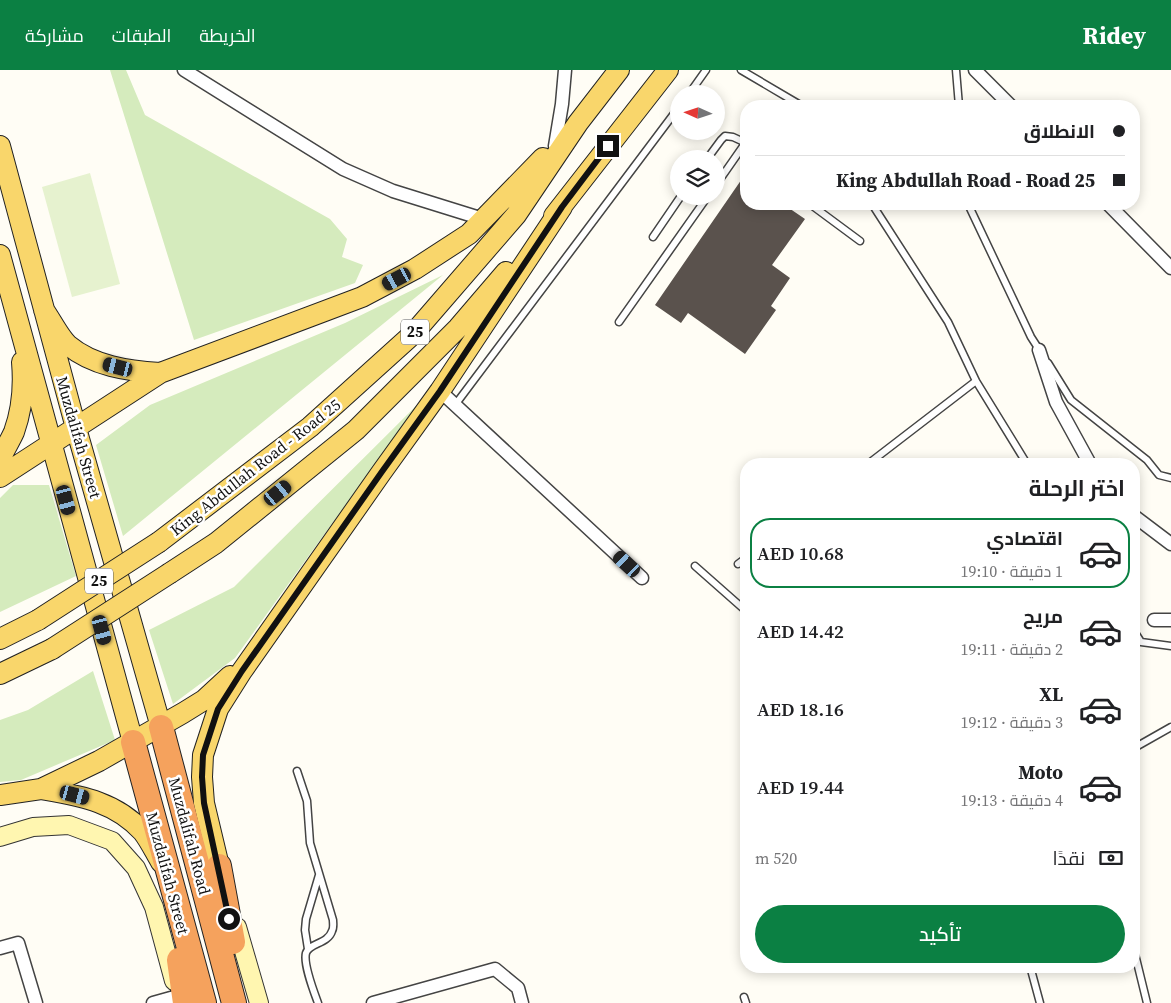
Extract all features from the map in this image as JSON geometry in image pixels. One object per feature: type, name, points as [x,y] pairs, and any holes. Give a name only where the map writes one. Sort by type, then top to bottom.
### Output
[{"type":"highway","name":"Muzdalifah Road","points":[[161,726],[234,1003]]},
{"type":"highway","name":"Muzdalifah Street","points":[[133,742],[204,1003]]},
{"type":"highway","points":[[219,866],[244,1003]]},
{"type":"highway","points":[[167,872],[181,1001]]},
{"type":"main road","name":"King Abdullah Road - Road 25","points":[[0,639],[38,620],[159,542],[310,427],[414,334],[516,214],[578,123],[619,70]]},
{"type":"main road","name":"King Abdullah Road - Road 25","points":[[0,674],[52,649],[216,543],[356,430],[458,328],[562,207],[668,70]]},
{"type":"main road","points":[[0,477],[160,373],[362,297],[414,269],[469,234],[578,123]]},
{"type":"main road","name":"Muzdalifah Street","points":[[0,146],[76,428],[161,726]]},
{"type":"main road","points":[[219,866],[204,803],[202,777],[203,755],[218,709],[252,656],[440,391],[562,207]]},
{"type":"main road","name":"Muzdalifah Street","points":[[0,256],[51,444]]},
{"type":"main road","points":[[44,310],[68,344],[94,360],[132,371],[160,373]]},
{"type":"main road","points":[[0,460],[14,432],[20,406],[23,375],[19,323]]},
{"type":"main road","points":[[51,444],[133,742]]},
{"type":"main road","points":[[0,795],[41,789],[99,762],[204,700],[252,656]]},
{"type":"main road","points":[[41,789],[75,795],[103,803],[120,813],[143,832],[167,872]]},
{"type":"street","points":[[184,70],[343,168],[393,191],[483,219]]},
{"type":"street","points":[[555,146],[565,70]]},
{"type":"street","points":[[975,70],[1005,100]]},
{"type":"street","points":[[1114,210],[1171,268]]},
{"type":"street","points":[[1039,350],[1056,402],[1087,458]]},
{"type":"street","points":[[440,391],[642,578]]},
{"type":"street","points":[[1140,521],[1171,544]]},
{"type":"street","points":[[1154,620],[1171,620]]},
{"type":"street","points":[[0,837],[33,827],[69,825],[112,840],[136,868],[154,907],[181,1001],[153,1003]]},
{"type":"street","points":[[219,866],[259,1003]]},
{"type":"street","points":[[0,948],[18,942],[36,1003]]},
{"type":"street","points":[[373,1003],[495,969],[518,988],[522,1003]]},
{"type":"lane","points":[[695,85],[706,70]]},
{"type":"lane","points":[[741,70],[792,100]]},
{"type":"lane","points":[[956,70],[958,100]]},
{"type":"lane","points":[[455,405],[670,119]]},
{"type":"lane","points":[[714,150],[725,136],[733,136],[740,139]]},
{"type":"lane","points":[[725,174],[740,157]]},
{"type":"lane","points":[[653,237],[675,205]]},
{"type":"lane","points":[[619,322],[702,205]]},
{"type":"lane","points":[[818,210],[860,242]]},
{"type":"lane","points":[[876,210],[948,322],[976,381],[1023,458]]},
{"type":"lane","points":[[971,210],[1031,337],[1071,400],[1147,460],[1159,475],[1171,478]]},
{"type":"lane","points":[[876,458],[976,381]]},
{"type":"lane","points":[[695,566],[740,606]]},
{"type":"lane","points":[[1140,642],[1171,646]]},
{"type":"lane","points":[[1140,745],[1171,727]]},
{"type":"lane","points":[[297,771],[307,801],[310,843],[333,920],[333,931],[328,939],[308,949]]},
{"type":"lane","points":[[318,1003],[306,963],[308,949],[305,930],[306,919],[319,875]]},
{"type":"lane","points":[[1032,973],[1040,1003]]},
{"type":"lane","points":[[1139,973],[1146,1003]]},
{"type":"green space","points":[[110,70],[126,70],[145,115],[330,219],[347,239],[342,257],[363,265],[355,283],[194,340]]},
{"type":"green space","points":[[90,173],[120,284],[72,297],[42,187]]},
{"type":"green space","points":[[443,275],[123,536],[96,445],[150,405],[345,323]]},
{"type":"green space","points":[[419,403],[235,658],[173,704],[149,630],[234,587]]},
{"type":"green space","points":[[13,485],[49,485],[76,576],[0,612],[0,498]]},
{"type":"green space","points":[[93,671],[115,740],[21,780],[0,782],[0,720],[28,710]]},
{"type":"building","points":[[740,182],[740,210],[792,210],[805,219],[772,265],[790,278],[771,306],[776,310],[745,354],[688,313],[681,323],[655,305]]},
{"type":"route","points":[[229,919],[204,803],[202,777],[203,755],[218,709],[242,671],[440,391],[562,207],[608,146]]}]
